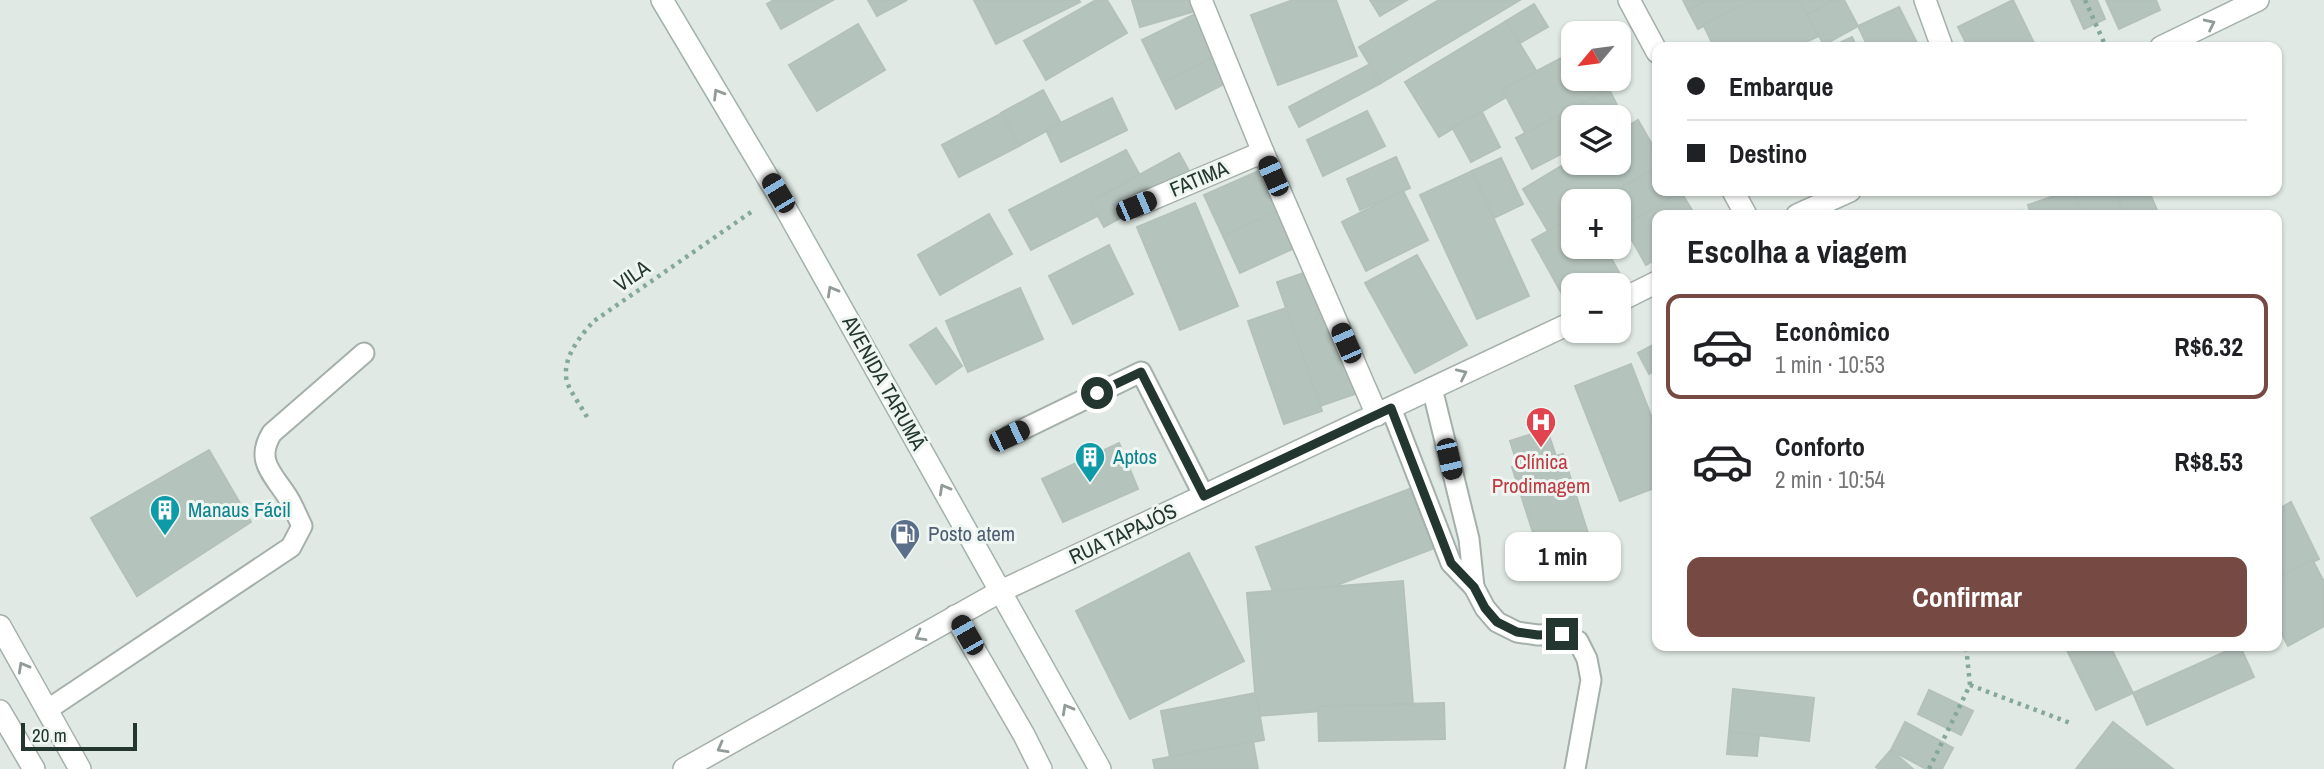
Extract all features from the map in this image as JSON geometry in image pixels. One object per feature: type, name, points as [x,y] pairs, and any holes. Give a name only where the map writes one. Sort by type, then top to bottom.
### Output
[{"type":"street","name":"AVENIDA TARUMÃ","points":[[662,0],[778,193],[1100,769]]},
{"type":"street","points":[[1201,0],[1262,152],[1384,411]]},
{"type":"street","points":[[1629,0],[1652,43]]},
{"type":"street","points":[[1925,0],[1940,42]]},
{"type":"street","points":[[2171,42],[2258,0]]},
{"type":"street","name":"FATIMA","points":[[1136,206],[1262,152]]},
{"type":"street","points":[[1808,210],[1839,196]]},
{"type":"street","points":[[1631,294],[1652,284]]},
{"type":"street","name":"RUA TAPAJÓS","points":[[684,769],[1001,591],[1561,328]]},
{"type":"street","points":[[955,616],[1041,769]]},
{"type":"street","points":[[0,626],[80,769]]},
{"type":"street","points":[[0,711],[34,769]]},
{"type":"lane","points":[[47,710],[291,547],[302,526],[289,499],[266,466],[264,445],[272,433],[364,353]]},
{"type":"lane","points":[[1009,436],[1141,372],[1204,496]]},
{"type":"lane","points":[[1432,388],[1469,539],[1474,587]]},
{"type":"lane","points":[[1384,411],[1451,563],[1474,587],[1485,608],[1497,622],[1517,632],[1562,634],[1578,641],[1587,659],[1591,680],[1576,769]]},
{"type":"path","points":[[2085,0],[2104,42]]},
{"type":"path","name":"VILA","points":[[587,417],[567,381],[566,365],[580,335],[594,321],[778,193]]},
{"type":"path","points":[[1930,769],[1970,685],[1967,651]]},
{"type":"path","points":[[1970,685],[2070,723]]},
{"type":"building","points":[[774,0],[833,0],[781,29],[767,4]]},
{"type":"building","points":[[868,0],[907,0],[877,16]]},
{"type":"building","points":[[974,0],[1079,0],[1080,2],[996,44]]},
{"type":"building","points":[[1096,0],[1107,0],[1127,33],[1046,80],[1024,41]]},
{"type":"building","points":[[1132,0],[1206,0],[1209,7],[1140,27]]},
{"type":"building","points":[[1293,0],[1336,0],[1357,56],[1278,85],[1251,15]]},
{"type":"building","points":[[1370,0],[1407,0],[1380,16]]},
{"type":"building","points":[[1439,0],[1520,0],[1381,83],[1359,47]]},
{"type":"building","points":[[1683,0],[1707,0],[1688,10]]},
{"type":"building","points":[[1707,0],[1757,0],[1698,29],[1688,10]]},
{"type":"building","points":[[1755,0],[1802,0],[1819,36],[1806,42],[1712,42],[1703,24]]},
{"type":"building","points":[[1799,0],[1834,0],[1807,15]]},
{"type":"building","points":[[1834,0],[1844,0],[1858,26],[1829,42],[1822,42],[1807,15]]},
{"type":"building","points":[[2013,0],[2034,42],[1966,42],[1958,27]]},
{"type":"building","points":[[2071,0],[2097,0],[2105,19],[2084,29]]},
{"type":"building","points":[[2106,0],[2156,0],[2160,10],[2119,29]]},
{"type":"building","points":[[1534,4],[1548,27],[1520,43],[1506,21]]},
{"type":"building","points":[[1209,7],[1230,48],[1163,83],[1142,40]]},
{"type":"building","points":[[1899,7],[1916,42],[1866,42],[1858,26]]},
{"type":"building","points":[[1506,21],[1540,77],[1439,137],[1405,82]]},
{"type":"building","points":[[858,24],[885,70],[817,111],[789,65]]},
{"type":"building","points":[[1852,37],[1854,42],[1841,42]]},
{"type":"building","points":[[1230,48],[1243,74],[1176,109],[1163,83]]},
{"type":"building","points":[[1561,58],[1561,91],[1605,91],[1578,105],[1561,105],[1561,114],[1525,133],[1502,89]]},
{"type":"building","points":[[1370,64],[1381,83],[1299,127],[1289,107]]},
{"type":"building","points":[[1043,90],[1061,123],[1019,146],[1001,113]]},
{"type":"building","points":[[1610,91],[1617,105],[1579,105]]},
{"type":"building","points":[[1112,98],[1127,130],[1061,162],[1046,130]]},
{"type":"building","points":[[1367,111],[1385,146],[1323,176],[1307,140]]},
{"type":"building","points":[[1482,112],[1500,147],[1471,162],[1452,127]]},
{"type":"building","points":[[1002,113],[1019,146],[959,177],[942,145]]},
{"type":"building","points":[[1561,114],[1561,154],[1532,169],[1516,138]]},
{"type":"building","points":[[1638,120],[1652,144],[1652,170],[1619,189],[1561,189],[1561,223],[1548,231],[1523,189],[1561,166],[1561,175],[1631,175],[1631,124]]},
{"type":"building","points":[[1126,150],[1148,190],[1031,250],[1009,210]]},
{"type":"building","points":[[1179,153],[1193,178],[1104,227],[1090,202]]},
{"type":"building","points":[[1396,157],[1410,188],[1360,210],[1347,179]]},
{"type":"building","points":[[1501,158],[1523,204],[1494,218],[1472,171]]},
{"type":"building","points":[[1277,163],[1295,203],[1223,236],[1204,195]]},
{"type":"building","points":[[1652,170],[1652,196],[1675,196],[1631,222],[1631,189],[1620,189]]},
{"type":"building","points":[[1472,171],[1529,296],[1477,319],[1420,195]]},
{"type":"building","points":[[1403,191],[1428,240],[1366,271],[1342,222]]},
{"type":"building","points":[[1674,196],[1683,196],[1692,210],[1652,210],[1652,261],[1646,265],[1631,238],[1631,222]]},
{"type":"building","points":[[2054,196],[2078,196],[2083,210],[2030,210],[2028,205]]},
{"type":"building","points":[[2075,196],[2117,196],[2124,210],[2082,210]]},
{"type":"building","points":[[2117,196],[2151,196],[2157,210],[2123,210]]},
{"type":"building","points":[[1195,203],[1238,306],[1180,330],[1137,227]]},
{"type":"building","points":[[1295,203],[1312,240],[1240,273],[1223,236]]},
{"type":"building","points":[[989,214],[1012,254],[940,295],[918,255]]},
{"type":"building","points":[[1561,224],[1561,259],[1612,259],[1619,273],[1561,273],[1561,292],[1532,240]]},
{"type":"building","points":[[1109,245],[1133,294],[1073,324],[1049,276]]},
{"type":"building","points":[[1417,255],[1467,345],[1415,373],[1365,283]]},
{"type":"building","points":[[1324,266],[1367,390],[1320,406],[1277,282]]},
{"type":"building","points":[[1020,288],[1043,339],[968,372],[946,321]]},
{"type":"building","points":[[1286,308],[1322,411],[1284,424],[1248,321]]},
{"type":"building","points":[[936,328],[962,366],[936,384],[910,345]]},
{"type":"building","points":[[1652,346],[1652,372],[1649,374],[1638,353]]},
{"type":"building","points":[[1631,364],[1652,418],[1652,489],[1620,501],[1575,386]]},
{"type":"building","points":[[1547,429],[1556,456],[1563,454],[1593,549],[1587,551],[1592,566],[1553,578],[1548,562],[1543,564],[1512,467],[1518,466],[1510,441]]},
{"type":"building","name":"Aptos","points":[[1119,443],[1138,489],[1063,522],[1042,479]]},
{"type":"building","name":"Manaus Fácil","points":[[209,450],[251,522],[137,596],[91,518]]},
{"type":"building","points":[[1412,488],[1435,548],[1279,607],[1256,547]]},
{"type":"building","points":[[2291,502],[2319,559],[2282,577],[2282,507]]},
{"type":"building","points":[[1189,553],[1244,661],[1130,719],[1076,611]]},
{"type":"building","points":[[2312,559],[2324,582],[2324,626],[2288,646],[2282,635],[2282,575]]},
{"type":"building","points":[[1403,581],[1413,704],[1257,716],[1247,593]]},
{"type":"building","points":[[2067,651],[2112,651],[2133,693],[2096,710]]},
{"type":"building","points":[[2227,651],[2242,651],[2254,677],[2147,725],[2133,693]]},
{"type":"building","points":[[1733,689],[1814,698],[1809,741],[1729,732]]},
{"type":"building","points":[[1929,690],[1973,711],[1961,735],[1918,714]]},
{"type":"building","points":[[1256,693],[1264,740],[1170,757],[1161,711]]},
{"type":"building","points":[[1444,703],[1445,739],[1319,741],[1318,706]]},
{"type":"building","points":[[1905,722],[1953,748],[1942,769],[1926,769],[1891,750]]},
{"type":"building","points":[[2113,722],[2173,769],[2076,769]]},
{"type":"building","points":[[1729,732],[1759,735],[1757,756],[1727,754]]},
{"type":"building","points":[[1253,741],[1258,769],[1155,769],[1153,760]]},
{"type":"building","points":[[1891,750],[1913,769],[1876,767]]},
{"type":"place","name":"Clínica Prodimagem","points":[[1541,449]]},
{"type":"place","name":"Aptos","points":[[1090,484]]},
{"type":"place","name":"Manaus Fácil","points":[[165,537]]},
{"type":"place","name":"Posto atem","points":[[905,561]]},
{"type":"route","points":[[1097,393],[1141,372],[1204,496],[1391,408],[1451,563],[1474,587],[1485,608],[1497,622],[1517,632],[1562,634]]}]
